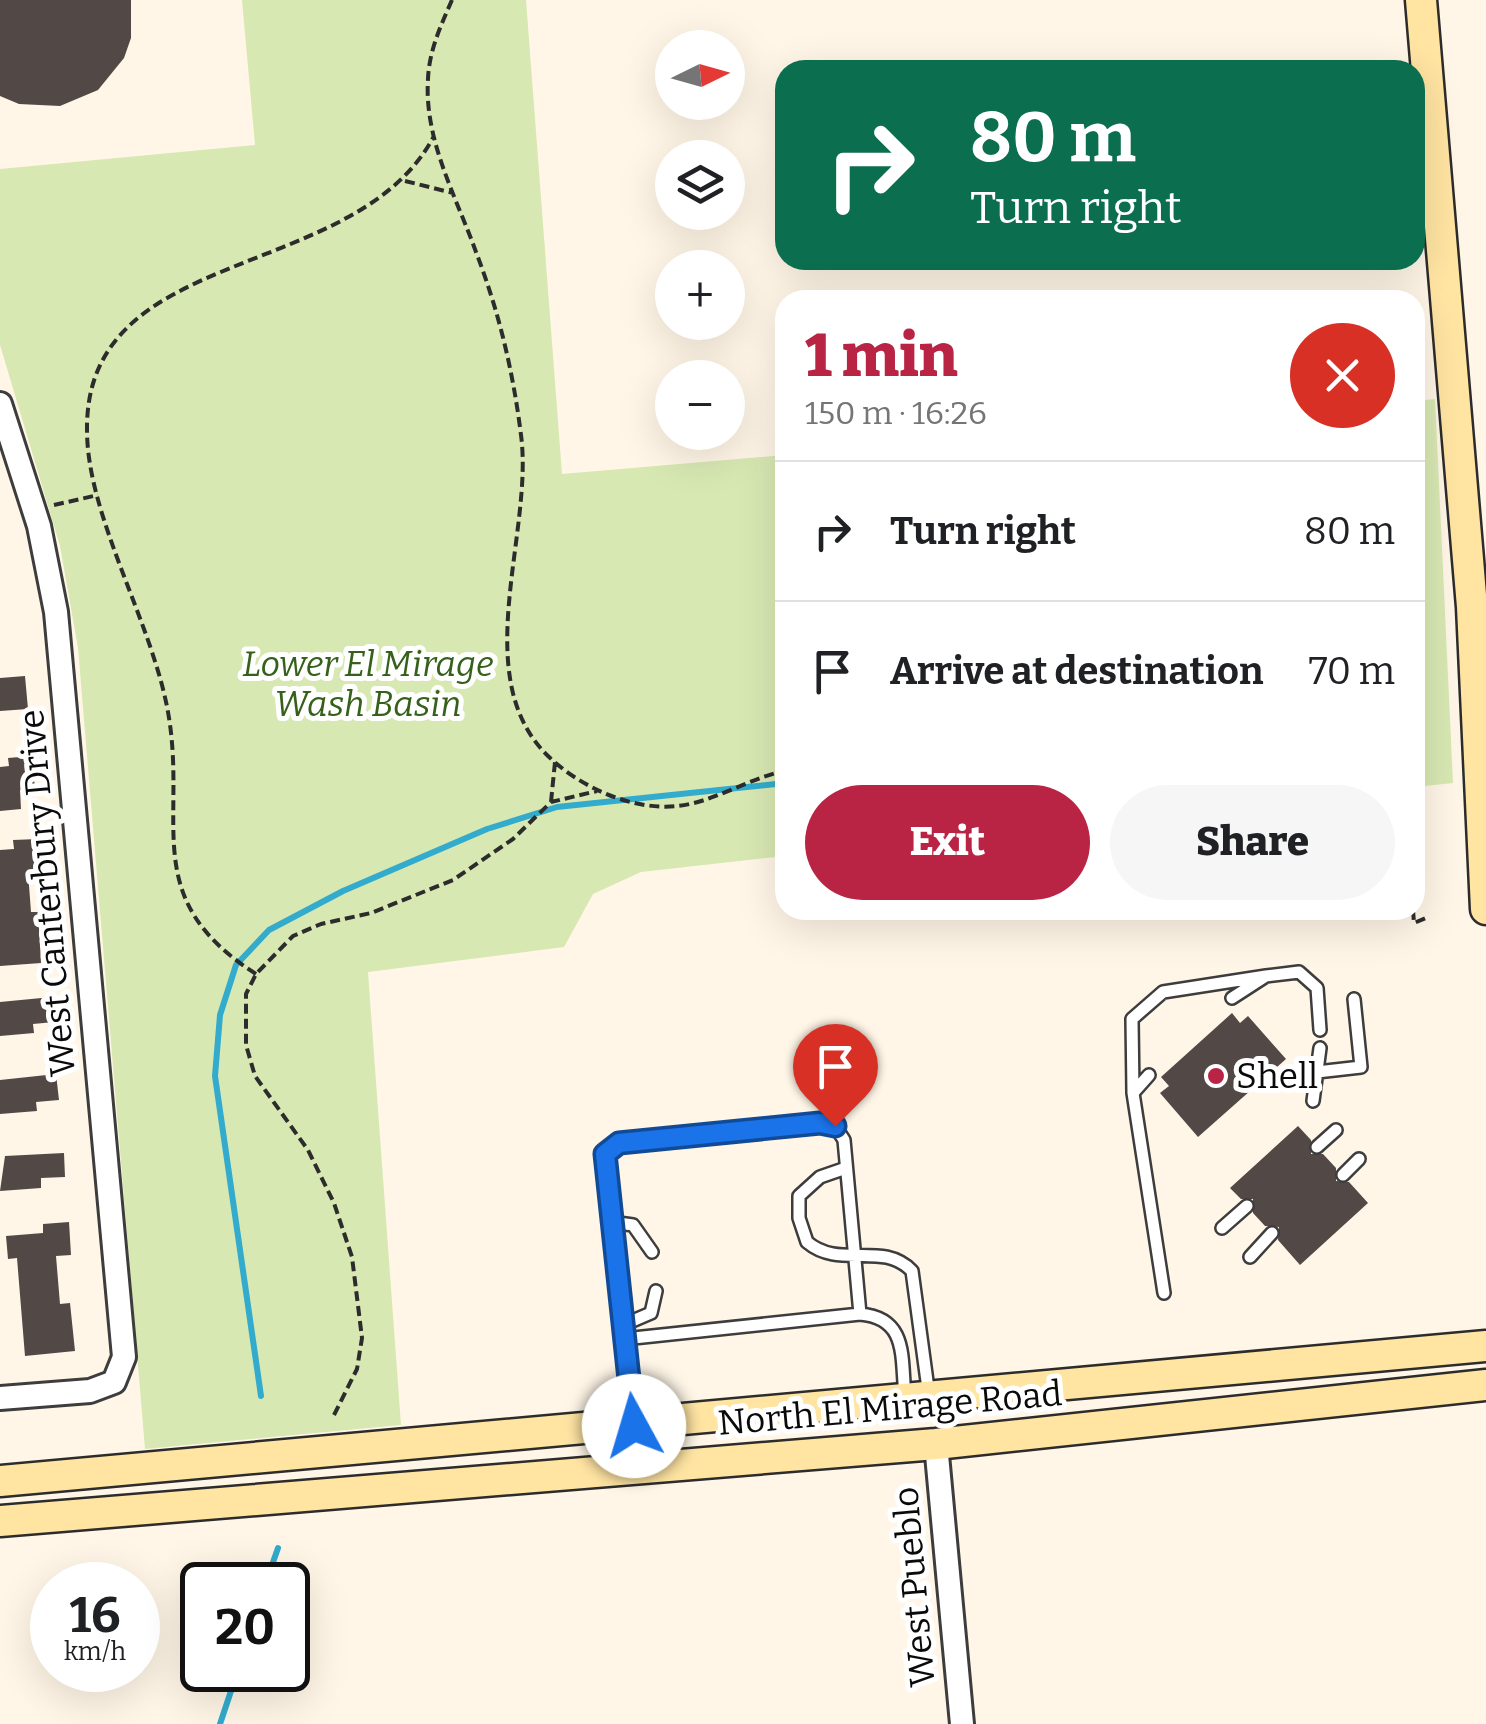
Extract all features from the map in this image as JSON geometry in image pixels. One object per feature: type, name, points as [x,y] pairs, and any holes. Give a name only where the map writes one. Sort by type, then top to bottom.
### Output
[{"type":"main road","points":[[1421,0],[1483,759],[1486,908]]},
{"type":"main road","name":"North El Mirage Road","points":[[0,1481],[1486,1346]]},
{"type":"main road","name":"North El Mirage Road","points":[[0,1520],[936,1444],[1486,1385]]},
{"type":"street","name":"West Canterbury Drive","points":[[0,404],[35,510],[56,612],[124,1357],[114,1382],[90,1392],[0,1398]]},
{"type":"street","name":"West Pueblo","points":[[936,1444],[962,1724]]},
{"type":"lane","points":[[1164,1293],[1133,1093],[1132,1019],[1163,992],[1298,972],[1310,977],[1318,988],[1320,1030]]},
{"type":"lane","points":[[1232,998],[1266,976]]},
{"type":"lane","points":[[1317,1072],[1361,1067],[1354,999]]},
{"type":"lane","points":[[1313,1101],[1320,1048]]},
{"type":"lane","points":[[1133,1093],[1149,1075]]},
{"type":"lane","points":[[634,1426],[605,1154],[619,1143],[820,1123],[835,1126],[844,1140],[860,1314]]},
{"type":"lane","points":[[1317,1147],[1336,1130]]},
{"type":"lane","points":[[1342,1175],[1359,1159]]},
{"type":"lane","points":[[846,1168],[806,1185],[799,1196],[799,1218],[808,1242],[818,1251],[899,1258],[912,1270],[918,1399]]},
{"type":"lane","points":[[1222,1228],[1247,1206]]},
{"type":"lane","points":[[611,1222],[633,1224],[652,1252]]},
{"type":"lane","points":[[1250,1257],[1272,1234]]},
{"type":"lane","points":[[623,1325],[650,1314],[656,1291]]},
{"type":"lane","points":[[624,1339],[880,1315],[890,1322],[918,1399]]},
{"type":"path","points":[[452,0],[436,39],[428,76],[434,136],[508,349],[522,440],[521,522],[506,659],[518,707],[545,753],[582,784],[643,806],[680,806],[775,773]]},
{"type":"path","points":[[256,974],[218,946],[182,893],[172,858],[168,712],[154,652],[98,495],[90,463],[88,404],[99,368],[131,322],[178,290],[311,239],[402,181],[434,136]]},
{"type":"path","points":[[402,181],[453,193]]},
{"type":"path","points":[[35,510],[98,495]]},
{"type":"path","points":[[550,802],[555,762]]},
{"type":"path","points":[[334,1415],[357,1369],[362,1338],[359,1294],[334,1203],[308,1150],[254,1076],[244,1022],[246,994],[256,974],[293,936],[321,924],[371,914],[453,880],[513,840],[550,802],[600,790]]},
{"type":"green space","name":"Lower El Mirage Wash Basin","points":[[242,0],[526,0],[562,474],[775,456],[775,857],[641,872],[593,894],[564,947],[368,972],[401,1425],[145,1449],[78,648],[60,546],[0,345],[0,169],[255,145]]},
{"type":"green space","points":[[1435,399],[1453,783],[1425,786],[1425,400]]},
{"type":"building","points":[[0,0],[131,0],[131,38],[124,58],[98,90],[60,106],[19,104],[0,96]]},
{"type":"building","points":[[25,676],[28,709],[0,711],[0,678]]},
{"type":"building","points":[[32,756],[35,789],[20,790],[21,809],[0,811],[0,767],[9,766],[8,758]]},
{"type":"building","points":[[38,839],[41,871],[28,872],[31,912],[38,912],[41,963],[0,966],[0,850],[14,849],[13,840]]},
{"type":"building","points":[[52,997],[54,1022],[33,1024],[34,1033],[0,1036],[0,1002]]},
{"type":"building","name":"Shell","points":[[1232,1013],[1240,1023],[1248,1016],[1286,1059],[1198,1137],[1160,1093],[1169,1086],[1161,1077]]},
{"type":"building","points":[[56,1074],[59,1100],[36,1102],[37,1111],[0,1114],[0,1080]]},
{"type":"building","points":[[1298,1126],[1311,1140],[1311,1154],[1323,1154],[1336,1168],[1336,1181],[1349,1182],[1368,1203],[1300,1265],[1278,1240],[1279,1227],[1265,1226],[1253,1213],[1253,1199],[1241,1199],[1230,1188]]},
{"type":"building","points":[[64,1153],[65,1177],[41,1178],[41,1188],[0,1191],[5,1156]]},
{"type":"building","points":[[69,1222],[71,1255],[56,1256],[60,1304],[70,1303],[75,1351],[25,1356],[17,1258],[8,1259],[6,1236],[43,1233],[43,1224]]},
{"type":"waterway","points":[[261,1396],[215,1076],[220,1015],[236,965],[269,930],[343,891],[487,829],[557,807],[775,784]]},
{"type":"waterway","points":[[273,1562],[278,1548]]},
{"type":"waterway","points":[[220,1724],[231,1692]]},
{"type":"place","name":"Shell","points":[[1216,1076]]},
{"type":"route","points":[[634,1426],[605,1154],[619,1143],[820,1123],[835,1126]]}]
